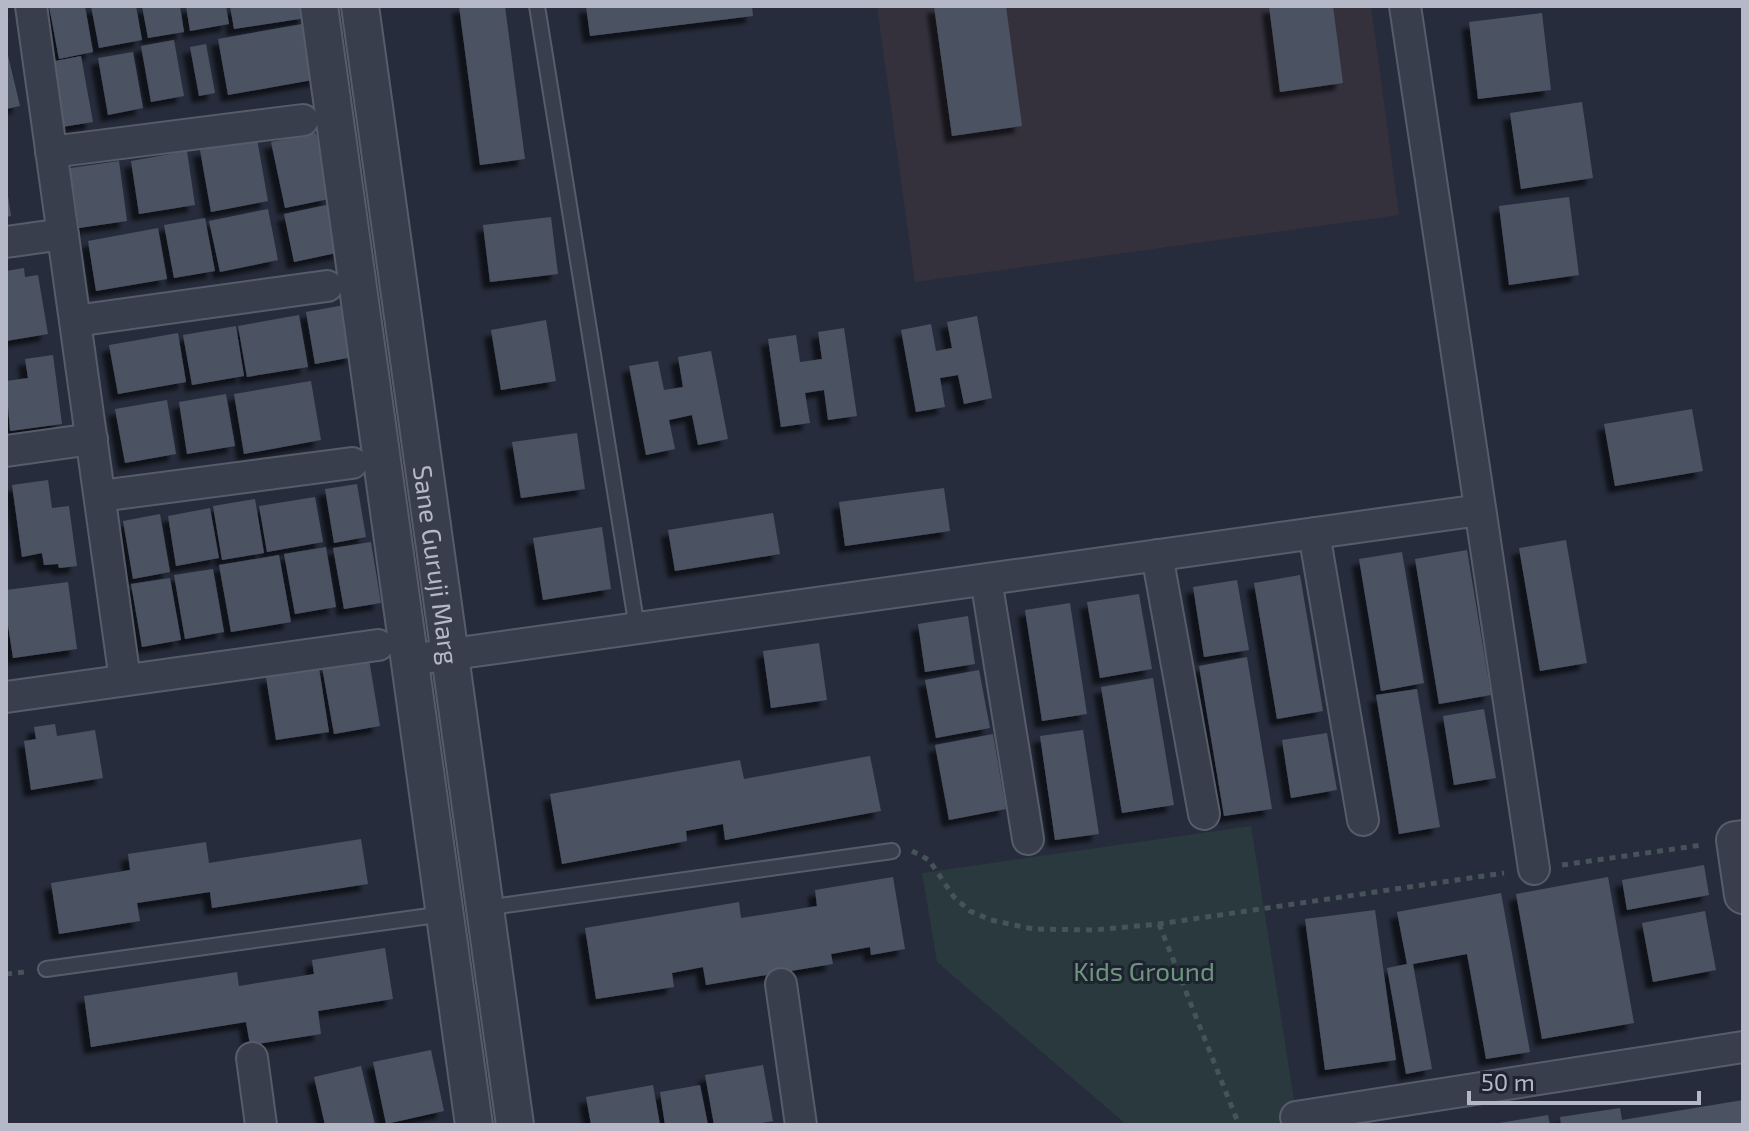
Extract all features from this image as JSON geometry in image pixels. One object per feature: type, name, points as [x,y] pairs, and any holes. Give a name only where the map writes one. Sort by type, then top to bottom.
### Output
[{"type":"street","name":"Sane Guruji Marg","points":[[319,6],[394,652],[445,913],[474,1125]]},
{"type":"street","name":"Sane Guruji Marg","points":[[360,6],[515,1125]]},
{"type":"street","points":[[1405,6],[1534,869]]},
{"type":"street","points":[[23,10],[51,152],[125,680]]},
{"type":"street","points":[[51,152],[303,120]]},
{"type":"street","points":[[6,242],[63,234]]},
{"type":"street","points":[[75,321],[327,286]]},
{"type":"street","points":[[6,451],[92,439]]},
{"type":"street","points":[[100,496],[352,463]]},
{"type":"street","points":[[6,697],[125,680],[394,652],[449,654],[1480,510]]},
{"type":"street","points":[[1314,533],[1363,820]]},
{"type":"street","points":[[1157,555],[1204,814]]},
{"type":"street","points":[[986,579],[1028,839]]},
{"type":"street","points":[[1739,839],[1743,895]]},
{"type":"street","points":[[781,984],[801,1125]]},
{"type":"street","points":[[1296,1117],[1743,1047]]},
{"type":"street","points":[[252,1058],[261,1125]]},
{"type":"lane","points":[[537,6],[637,628]]},
{"type":"lane","points":[[485,908],[892,851]]},
{"type":"lane","points":[[46,969],[445,913]]},
{"type":"path","points":[[892,851],[912,851],[929,860],[954,897],[970,911],[991,920],[1033,929],[1094,930],[1159,924],[1739,839]]},
{"type":"path","points":[[1159,924],[1239,1125]]},
{"type":"shaded area","points":[[877,6],[1371,6],[1399,215],[915,282]]},
{"type":"green space","name":"Kids Ground","points":[[1251,826],[1298,1125],[1127,1125],[937,962],[922,873]]},
{"type":"building","points":[[49,6],[85,6],[93,52],[59,59]]},
{"type":"building","points":[[91,6],[136,6],[142,40],[99,48]]},
{"type":"building","points":[[142,6],[180,6],[184,32],[148,38]]},
{"type":"building","points":[[186,6],[226,6],[229,24],[190,31]]},
{"type":"building","points":[[230,6],[304,6],[306,18],[234,29]]},
{"type":"building","points":[[459,6],[505,6],[525,159],[480,165]]},
{"type":"building","points":[[586,6],[752,6],[753,16],[590,36]]},
{"type":"building","points":[[934,6],[1006,6],[1022,126],[952,136]]},
{"type":"building","points":[[1269,6],[1333,6],[1343,83],[1280,92]]},
{"type":"building","points":[[1542,13],[1551,90],[1478,99],[1469,22]]},
{"type":"building","points":[[308,23],[318,79],[228,95],[218,39]]},
{"type":"building","points":[[174,40],[184,96],[151,102],[141,46]]},
{"type":"building","points":[[206,44],[215,93],[199,96],[190,47]]},
{"type":"building","points":[[6,47],[20,106],[6,109]]},
{"type":"building","points":[[133,52],[143,108],[108,115],[98,58]]},
{"type":"building","points":[[81,56],[93,122],[62,127],[50,62]]},
{"type":"building","points":[[1582,102],[1593,178],[1521,189],[1510,113]]},
{"type":"building","points":[[316,133],[329,199],[285,208],[271,142]]},
{"type":"building","points":[[257,139],[268,201],[211,212],[200,150]]},
{"type":"building","points":[[187,151],[195,205],[139,214],[131,161]]},
{"type":"building","points":[[119,161],[127,221],[79,228],[70,168]]},
{"type":"building","points":[[6,197],[11,216],[6,217]]},
{"type":"building","points":[[1569,197],[1579,275],[1509,285],[1499,206]]},
{"type":"building","points":[[331,204],[341,252],[294,262],[284,214]]},
{"type":"building","points":[[268,209],[278,260],[220,272],[209,221]]},
{"type":"building","points":[[551,217],[558,274],[490,282],[483,225]]},
{"type":"building","points":[[205,218],[215,271],[174,278],[164,225]]},
{"type":"building","points":[[158,228],[167,279],[96,291],[88,241]]},
{"type":"building","points":[[24,268],[25,277],[38,275],[48,334],[6,341],[6,271]]},
{"type":"building","points":[[344,305],[353,357],[315,364],[306,312]]},
{"type":"building","points":[[299,315],[308,367],[247,377],[238,326]]},
{"type":"building","points":[[977,316],[992,398],[964,404],[958,375],[940,378],[945,407],[916,412],[901,330],[931,324],[936,351],[952,348],[947,322]]},
{"type":"building","points":[[546,320],[556,381],[501,390],[491,330]]},
{"type":"building","points":[[236,326],[244,376],[192,385],[183,335]]},
{"type":"building","points":[[844,328],[857,416],[828,420],[824,390],[805,393],[810,423],[781,427],[768,339],[796,335],[800,362],[822,359],[818,332]]},
{"type":"building","points":[[178,333],[186,382],[118,394],[109,345]]},
{"type":"building","points":[[711,351],[728,439],[698,445],[692,415],[669,420],[675,449],[646,455],[629,366],[658,361],[664,390],[683,387],[678,357]]},
{"type":"building","points":[[53,355],[62,424],[10,431],[6,381],[28,378],[25,359]]},
{"type":"building","points":[[311,381],[321,440],[244,454],[234,394]]},
{"type":"building","points":[[226,394],[235,446],[187,454],[179,402]]},
{"type":"building","points":[[167,400],[176,454],[125,463],[115,409]]},
{"type":"building","points":[[1692,409],[1703,471],[1615,486],[1604,424]]},
{"type":"building","points":[[577,433],[585,489],[521,498],[512,442]]},
{"type":"building","points":[[48,480],[52,508],[69,506],[77,566],[59,568],[58,564],[44,565],[42,553],[22,557],[12,485]]},
{"type":"building","points":[[357,484],[366,537],[334,543],[325,489]]},
{"type":"building","points":[[944,488],[950,531],[845,546],[839,502]]},
{"type":"building","points":[[315,497],[323,542],[267,552],[259,506]]},
{"type":"building","points":[[255,499],[264,553],[222,560],[213,506]]},
{"type":"building","points":[[210,508],[219,558],[176,566],[168,516]]},
{"type":"building","points":[[773,513],[780,554],[675,571],[668,530]]},
{"type":"building","points":[[160,514],[170,572],[133,579],[123,521]]},
{"type":"building","points":[[602,527],[611,589],[543,600],[533,538]]},
{"type":"building","points":[[1566,540],[1587,663],[1540,671],[1519,548]]},
{"type":"building","points":[[371,542],[381,603],[344,609],[333,548]]},
{"type":"building","points":[[326,547],[336,607],[295,614],[284,554]]},
{"type":"building","points":[[1467,550],[1491,695],[1439,704],[1415,559]]},
{"type":"building","points":[[1402,552],[1424,683],[1381,691],[1359,559]]},
{"type":"building","points":[[279,555],[291,622],[231,632],[219,565]]},
{"type":"building","points":[[213,569],[224,632],[185,639],[174,575]]},
{"type":"building","points":[[1300,575],[1323,711],[1277,719],[1254,583]]},
{"type":"building","points":[[170,578],[181,640],[142,647],[131,584]]},
{"type":"building","points":[[1237,580],[1249,650],[1204,657],[1193,587]]},
{"type":"building","points":[[68,582],[77,649],[13,658],[6,590]]},
{"type":"building","points":[[1139,594],[1152,669],[1100,678],[1087,602]]},
{"type":"building","points":[[1070,603],[1087,714],[1042,721],[1025,610]]},
{"type":"building","points":[[968,616],[975,664],[925,672],[918,624]]},
{"type":"building","points":[[819,643],[827,700],[771,708],[763,651]]},
{"type":"building","points":[[1247,657],[1272,809],[1224,816],[1199,666]]},
{"type":"building","points":[[369,659],[380,726],[334,734],[322,667]]},
{"type":"building","points":[[319,668],[329,732],[276,740],[266,677]]},
{"type":"building","points":[[979,670],[990,728],[936,738],[925,680]]},
{"type":"building","points":[[1153,678],[1174,805],[1122,813],[1101,687]]},
{"type":"building","points":[[1417,689],[1440,827],[1399,834],[1376,695]]},
{"type":"building","points":[[1484,709],[1496,778],[1454,785],[1443,716]]},
{"type":"building","points":[[55,724],[57,736],[95,730],[103,778],[31,790],[24,741],[36,739],[34,727]]},
{"type":"building","points":[[1083,730],[1099,834],[1055,840],[1040,736]]},
{"type":"building","points":[[1327,733],[1337,790],[1291,798],[1282,740]]},
{"type":"building","points":[[993,734],[1006,809],[949,820],[935,745]]},
{"type":"building","points":[[870,756],[881,811],[725,840],[723,824],[686,831],[687,841],[562,864],[550,794],[740,760],[744,779]]},
{"type":"building","points":[[361,839],[368,884],[212,908],[210,892],[137,903],[140,921],[59,934],[51,883],[130,870],[128,854],[206,842],[209,863]]},
{"type":"building","points":[[1704,865],[1709,895],[1627,910],[1622,880]]},
{"type":"building","points":[[893,877],[905,949],[871,955],[870,947],[831,954],[833,964],[706,985],[703,967],[672,973],[674,987],[596,999],[585,928],[739,902],[741,918],[817,906],[815,890]]},
{"type":"building","points":[[1608,877],[1634,1023],[1542,1039],[1516,894]]},
{"type":"building","points":[[1501,893],[1530,1052],[1486,1059],[1467,954],[1413,964],[1432,1069],[1406,1074],[1387,968],[1407,964],[1397,912]]},
{"type":"building","points":[[1375,910],[1396,1060],[1325,1070],[1305,919]]},
{"type":"building","points":[[1705,911],[1716,970],[1653,982],[1642,923]]},
{"type":"building","points":[[385,948],[393,999],[318,1011],[321,1034],[250,1045],[246,1022],[91,1047],[84,996],[237,972],[239,986],[314,974],[312,960]]},
{"type":"building","points":[[431,1050],[444,1111],[386,1124],[373,1062]]},
{"type":"building","points":[[763,1065],[773,1121],[752,1125],[714,1125],[705,1075]]},
{"type":"building","points":[[361,1066],[375,1125],[325,1125],[314,1077]]},
{"type":"building","points":[[653,1085],[660,1125],[591,1125],[586,1097]]},
{"type":"building","points":[[700,1085],[708,1125],[665,1125],[660,1092]]},
{"type":"building","points":[[1743,1100],[1743,1125],[1561,1125],[1560,1117],[1620,1108],[1622,1120]]},
{"type":"building","points":[[1548,1115],[1550,1125],[1499,1123]]}]
